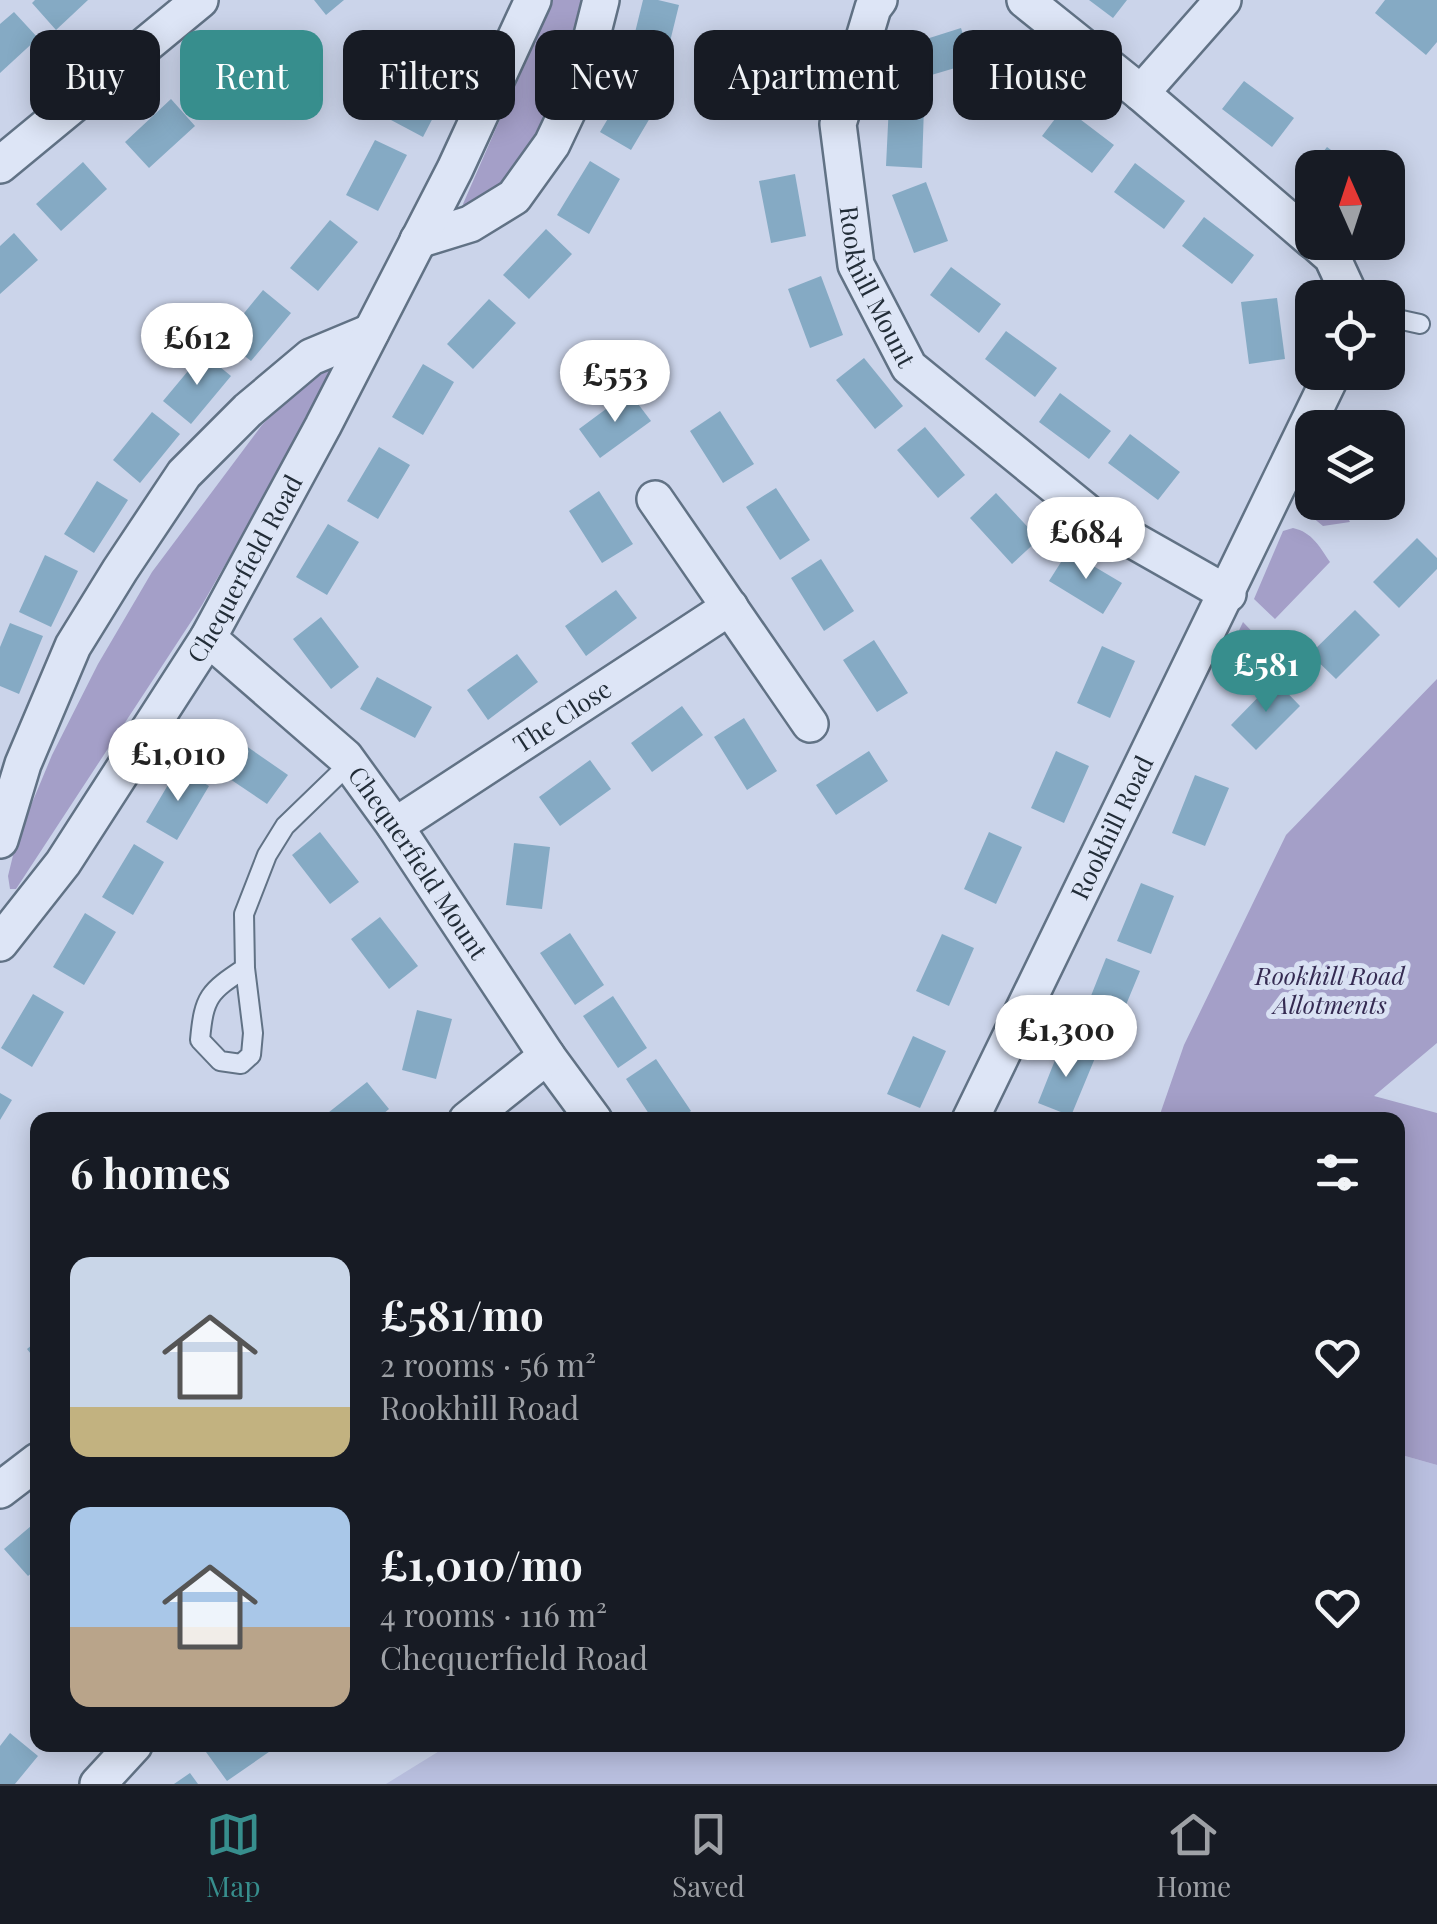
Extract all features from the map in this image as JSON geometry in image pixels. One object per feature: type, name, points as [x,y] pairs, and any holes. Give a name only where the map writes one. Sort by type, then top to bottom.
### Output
[{"type":"street","points":[[0,165],[200,0]]},
{"type":"street","name":"Chequerfield Road","points":[[0,943],[64,864],[208,638],[372,332],[534,0]]},
{"type":"street","points":[[418,240],[470,224],[514,196],[552,144],[579,87],[601,0]]},
{"type":"street","name":"Rookhill Mount","points":[[878,0],[838,124],[856,265],[909,367],[1094,518],[1228,594]]},
{"type":"street","points":[[1026,0],[1141,92],[1295,225]]},
{"type":"street","points":[[1141,92],[1223,0]]},
{"type":"street","points":[[0,840],[23,764],[73,646],[184,474],[248,410],[311,358],[372,332]]},
{"type":"street","name":"Rookhill Road","points":[[974,1112],[1324,390]]},
{"type":"street","points":[[656,498],[810,724]]},
{"type":"street","name":"The Close","points":[[396,826],[730,607]]},
{"type":"street","name":"Chequerfield Mount","points":[[208,638],[349,764],[396,826],[588,1112]]},
{"type":"street","points":[[476,1112],[547,1056]]},
{"type":"street","points":[[0,1490],[30,1466]]},
{"type":"street","points":[[98,1784],[128,1752]]},
{"type":"lane","points":[[1405,321],[1420,324]]},
{"type":"lane","points":[[245,968],[215,988],[203,1010],[200,1040],[220,1061],[241,1064],[252,1055],[254,1033],[245,968],[244,914],[266,855],[284,826],[349,764]]},
{"type":"shaded area","points":[[1405,1456],[1437,1465],[1437,1784],[386,1784],[438,1752],[1405,1752]]},
{"type":"green space","points":[[552,0],[593,0],[582,30],[539,30]]},
{"type":"green space","points":[[535,39],[535,120],[548,120],[523,159],[499,186],[472,210],[465,208],[463,204],[500,120],[515,120],[515,85]]},
{"type":"green space","points":[[347,352],[202,605],[16,889],[10,889],[8,876],[17,839],[52,755],[98,664],[152,572],[262,425],[316,369]]},
{"type":"green space","points":[[1316,520],[1350,522],[1323,526]]},
{"type":"green space","points":[[1293,528],[1310,537],[1330,562],[1275,619],[1254,599],[1283,531]]},
{"type":"green space","points":[[1243,622],[1258,638],[1216,679]]},
{"type":"green space","name":"Rookhill Road Allotments","points":[[1437,679],[1437,1043],[1374,1096],[1437,1113],[1437,1465],[1405,1456],[1405,1112],[1161,1112],[1184,1045],[1286,835]]},
{"type":"building","points":[[35,0],[88,0],[56,30],[32,3]]},
{"type":"building","points":[[314,0],[344,0],[326,15]]},
{"type":"building","points":[[643,0],[679,5],[673,30],[636,30]]},
{"type":"building","points":[[1089,0],[1127,0],[1113,18]]},
{"type":"building","points":[[1385,0],[1437,0],[1437,42],[1426,55],[1375,13]]},
{"type":"building","points":[[14,12],[31,30],[30,45],[0,73],[0,24]]},
{"type":"building","points":[[953,31],[953,69],[933,75],[933,37]]},
{"type":"building","points":[[1244,81],[1294,118],[1272,147],[1222,109]]},
{"type":"building","points":[[171,99],[180,109],[180,120],[190,120],[195,126],[149,168],[125,142],[149,120],[160,120],[160,109]]},
{"type":"building","points":[[391,120],[432,120],[423,137]]},
{"type":"building","points":[[607,120],[649,120],[631,150],[600,132]]},
{"type":"building","points":[[888,120],[924,120],[922,168],[886,166]]},
{"type":"building","points":[[1054,120],[1081,120],[1114,145],[1092,173],[1042,136]]},
{"type":"building","points":[[375,140],[407,155],[378,211],[346,195]]},
{"type":"building","points":[[590,161],[620,179],[589,234],[557,215]]},
{"type":"building","points":[[83,162],[107,189],[61,231],[36,204]]},
{"type":"building","points":[[1135,163],[1185,201],[1164,229],[1114,192]]},
{"type":"building","points":[[795,174],[806,236],[771,243],[759,181]]},
{"type":"building","points":[[926,182],[948,241],[914,253],[892,195]]},
{"type":"building","points":[[1204,217],[1254,255],[1232,284],[1182,246]]},
{"type":"building","points":[[330,220],[358,242],[318,291],[290,268]]},
{"type":"building","points":[[546,229],[572,254],[529,299],[503,275]]},
{"type":"building","points":[[14,233],[38,260],[0,294],[0,246]]},
{"type":"building","points":[[951,267],[1001,304],[979,333],[930,295]]},
{"type":"building","points":[[821,276],[843,335],[810,348],[788,289]]},
{"type":"building","points":[[263,290],[291,313],[251,361],[223,339]]},
{"type":"building","points":[[1277,298],[1285,359],[1249,364],[1241,302]]},
{"type":"building","points":[[489,299],[516,323],[473,369],[447,344]]},
{"type":"building","points":[[1006,331],[1057,368],[1035,397],[985,359]]},
{"type":"building","points":[[203,353],[231,376],[191,424],[163,401]]},
{"type":"building","points":[[864,358],[903,406],[875,429],[836,380]]},
{"type":"building","points":[[423,364],[454,382],[423,435],[392,417]]},
{"type":"building","points":[[629,392],[651,421],[600,458],[579,429]]},
{"type":"building","points":[[1060,393],[1111,431],[1089,459],[1039,422]]},
{"type":"building","points":[[720,411],[754,464],[723,483],[690,431]]},
{"type":"building","points":[[152,412],[180,434],[140,483],[113,460]]},
{"type":"building","points":[[925,427],[965,475],[938,498],[897,450]]},
{"type":"building","points":[[1130,434],[1180,472],[1158,500],[1108,463]]},
{"type":"building","points":[[379,447],[410,465],[378,519],[347,501]]},
{"type":"building","points":[[97,481],[128,500],[94,553],[64,534]]},
{"type":"building","points":[[776,488],[810,540],[780,560],[746,507]]},
{"type":"building","points":[[599,491],[633,544],[602,563],[569,511]]},
{"type":"building","points":[[996,493],[1039,539],[1012,564],[970,518]]},
{"type":"building","points":[[328,524],[359,542],[327,595],[296,577]]},
{"type":"building","points":[[1417,538],[1437,558],[1437,569],[1399,608],[1373,582]]},
{"type":"building","points":[[1068,551],[1122,583],[1103,614],[1049,581]]},
{"type":"building","points":[[45,555],[78,571],[51,627],[19,612]]},
{"type":"building","points":[[821,559],[854,611],[824,631],[791,578]]},
{"type":"building","points":[[616,590],[637,618],[586,656],[565,626]]},
{"type":"building","points":[[1355,610],[1380,635],[1336,679],[1310,654]]},
{"type":"building","points":[[321,617],[359,667],[331,689],[293,639]]},
{"type":"building","points":[[10,623],[43,636],[19,694],[0,686],[0,647]]},
{"type":"building","points":[[874,640],[908,693],[877,712],[843,660]]},
{"type":"building","points":[[1102,646],[1135,661],[1110,718],[1077,703]]},
{"type":"building","points":[[517,654],[538,682],[488,720],[467,690]]},
{"type":"building","points":[[377,677],[432,707],[415,738],[360,709]]},
{"type":"building","points":[[1275,680],[1300,706],[1256,750],[1231,725]]},
{"type":"building","points":[[682,706],[703,735],[652,772],[631,743]]},
{"type":"building","points":[[744,718],[777,771],[747,790],[714,737]]},
{"type":"building","points":[[236,739],[288,775],[267,804],[215,769]]},
{"type":"building","points":[[869,751],[888,781],[836,815],[816,785]]},
{"type":"building","points":[[1056,751],[1089,766],[1064,823],[1031,808]]},
{"type":"building","points":[[590,760],[611,789],[560,826],[539,797]]},
{"type":"building","points":[[178,768],[209,786],[177,840],[146,822]]},
{"type":"building","points":[[1195,775],[1229,788],[1205,846],[1172,833]]},
{"type":"building","points":[[320,832],[359,882],[330,904],[292,855]]},
{"type":"building","points":[[989,832],[1022,847],[996,904],[964,889]]},
{"type":"building","points":[[514,843],[550,847],[542,909],[506,905]]},
{"type":"building","points":[[134,844],[164,862],[133,915],[102,897]]},
{"type":"building","points":[[1141,883],[1174,896],[1151,954],[1117,941]]},
{"type":"building","points":[[85,913],[116,932],[84,985],[53,967]]},
{"type":"building","points":[[380,917],[418,966],[389,989],[351,939]]},
{"type":"building","points":[[570,933],[604,985],[575,1005],[540,953]]},
{"type":"building","points":[[942,934],[974,948],[949,1006],[916,991]]},
{"type":"building","points":[[1106,958],[1140,971],[1116,1029],[1083,1016]]},
{"type":"building","points":[[33,994],[64,1012],[32,1067],[1,1048]]},
{"type":"building","points":[[613,996],[647,1048],[618,1068],[583,1016]]},
{"type":"building","points":[[417,1010],[452,1019],[436,1079],[402,1070]]},
{"type":"building","points":[[913,1036],[946,1051],[920,1108],[887,1094]]},
{"type":"building","points":[[1061,1045],[1095,1058],[1073,1112],[1038,1103]]},
{"type":"building","points":[[656,1059],[691,1111],[648,1112],[626,1079]]},
{"type":"building","points":[[367,1082],[389,1109],[385,1112],[329,1112]]},
{"type":"building","points":[[0,1093],[12,1100],[0,1120]]},
{"type":"building","points":[[30,1527],[30,1574],[28,1576],[4,1549]]},
{"type":"building","points":[[10,1733],[38,1756],[15,1784],[0,1784],[0,1746]]},
{"type":"building","points":[[206,1752],[269,1752],[227,1781]]},
{"type":"building","points":[[190,1773],[198,1784],[174,1784]]}]
